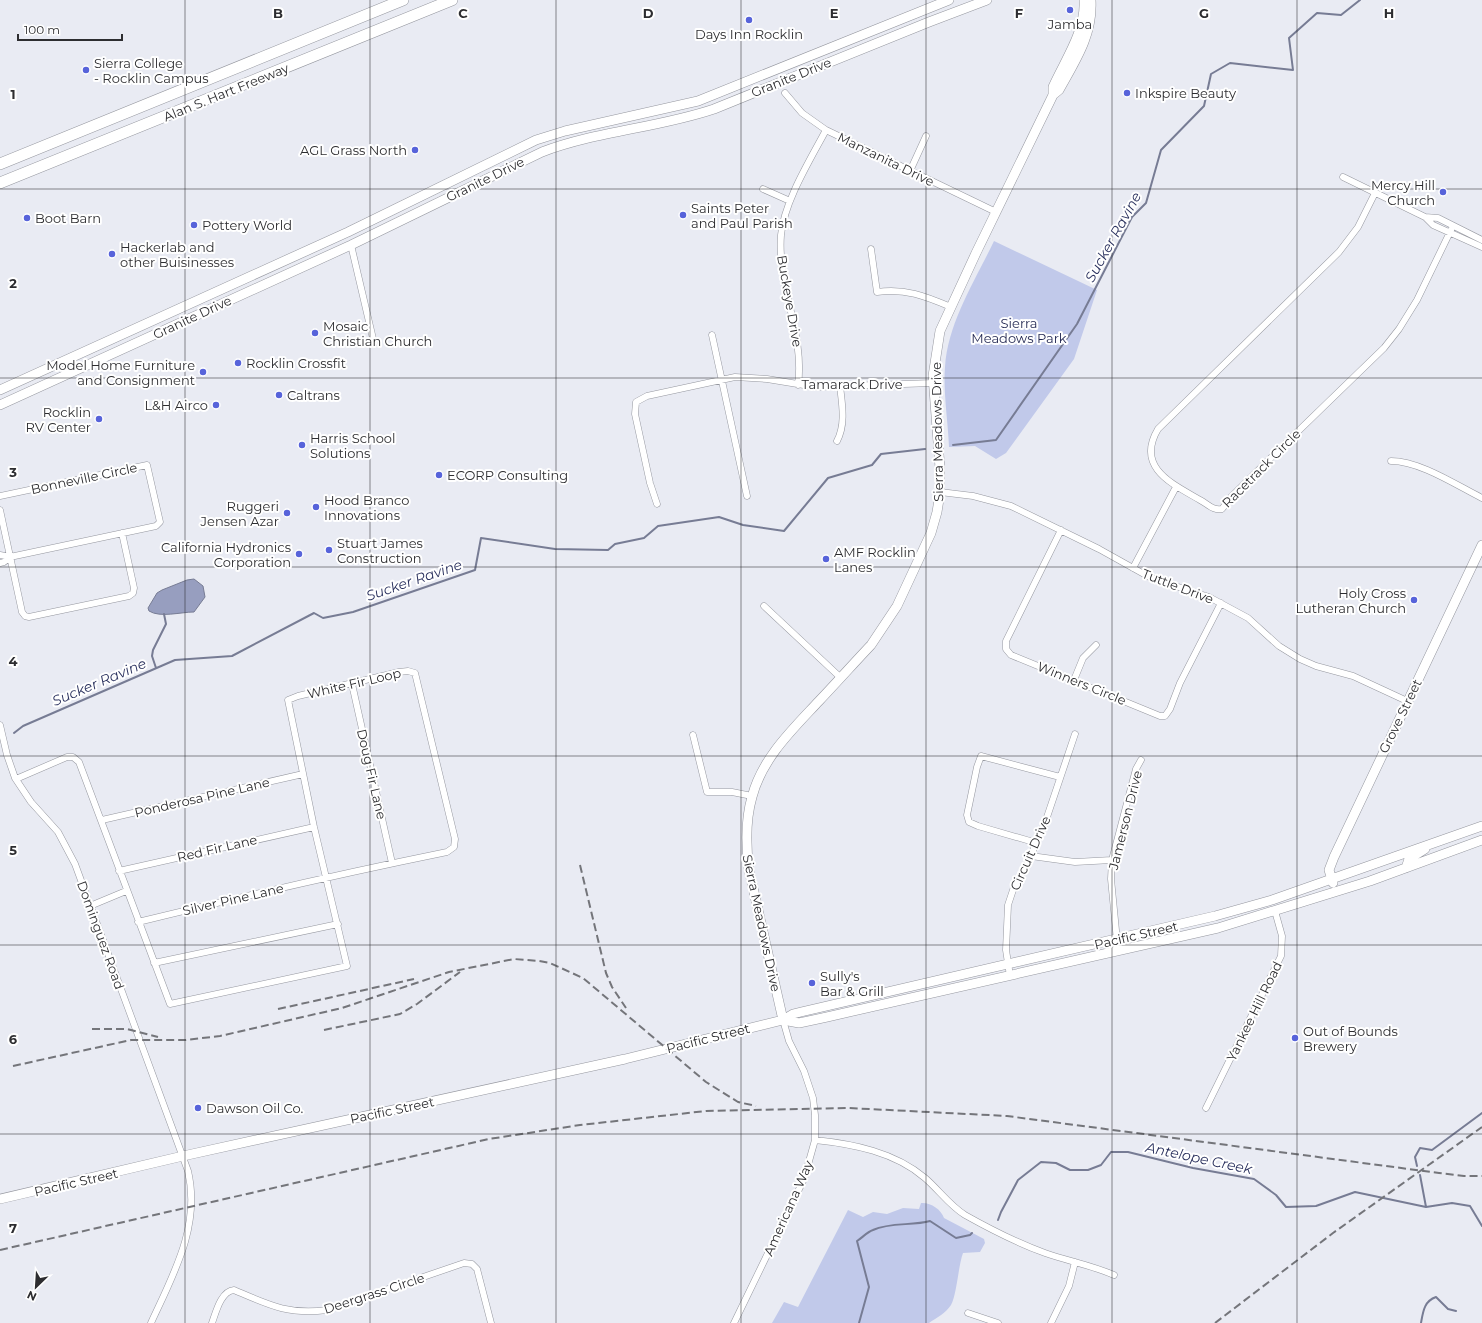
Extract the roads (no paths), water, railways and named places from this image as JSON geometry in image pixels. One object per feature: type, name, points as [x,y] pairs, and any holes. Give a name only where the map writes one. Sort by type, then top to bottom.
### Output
[{"type":"highway","name":"Alan S. Hart Freeway","points":[[0,164],[403,0]]},
{"type":"highway","name":"Alan S. Hart Freeway","points":[[0,184],[452,0]]},
{"type":"street","name":"Granite Drive","points":[[0,390],[348,232],[536,140],[565,131],[698,101],[949,0]]},
{"type":"street","name":"Granite Drive","points":[[0,405],[351,245],[542,152],[568,143],[701,113],[942,16],[988,0]]},
{"type":"street","name":"Sierra Meadows Drive","points":[[1054,94],[1053,87],[1082,22],[1084,0]]},
{"type":"street","name":"Sierra Meadows Drive","points":[[783,1020],[749,870],[746,848],[747,824],[752,796],[763,770],[782,741],[871,645],[897,606],[931,533],[937,512],[940,492],[940,468],[933,383],[938,341],[950,307],[996,212],[1054,94],[1059,90],[1088,32],[1090,24],[1091,0]]},
{"type":"street","points":[[1068,54],[1088,32]]},
{"type":"street","name":"Manzanita Drive","points":[[785,93],[802,113],[826,130],[996,212]]},
{"type":"street","name":"Buckeye Drive","points":[[798,385],[799,348],[780,249],[783,224],[790,201],[826,130]]},
{"type":"street","points":[[910,171],[926,136]]},
{"type":"street","points":[[1343,177],[1424,217],[1434,225],[1482,247]]},
{"type":"street","points":[[763,189],[790,201]]},
{"type":"street","name":"Racetrack Circle","points":[[1375,193],[1354,234],[1339,252],[1158,429],[1152,448],[1154,462],[1161,475],[1176,487],[1215,509],[1220,510],[1224,507],[1282,446],[1384,348],[1399,329],[1417,300],[1451,232]]},
{"type":"street","points":[[1424,217],[1438,218],[1482,240]]},
{"type":"street","points":[[348,232],[374,343]]},
{"type":"street","points":[[871,249],[877,292],[890,290],[914,292],[950,307]]},
{"type":"street","points":[[712,335],[748,496]]},
{"type":"street","name":"Tamarack Drive","points":[[657,504],[650,483],[636,423],[636,402],[647,396],[721,378],[752,377],[816,387],[933,383]]},
{"type":"street","points":[[837,441],[842,421],[840,386]]},
{"type":"street","points":[[1391,461],[1399,461],[1416,466],[1482,498]]},
{"type":"street","name":"Bonneville Circle","points":[[0,496],[147,466],[160,522],[159,525],[10,557],[0,555]]},
{"type":"street","points":[[1133,568],[1176,487]]},
{"type":"street","name":"Tuttle Drive","points":[[940,492],[972,496],[1011,506],[1159,581],[1194,591],[1221,603],[1248,618],[1279,646],[1300,659],[1316,666],[1353,676],[1407,701]]},
{"type":"street","points":[[0,510],[22,612],[24,616],[29,617],[129,596],[133,593],[134,588],[122,533]]},
{"type":"street","name":"Winners Circle","points":[[1061,530],[1005,645],[1008,653],[1011,655],[1160,716],[1165,716],[1170,709],[1180,683],[1221,603]]},
{"type":"street","name":"Grove Street","points":[[1335,890],[1329,870],[1334,857],[1482,545]]},
{"type":"street","name":"Bonneville Circle","points":[[0,563],[4,562],[10,557]]},
{"type":"street","points":[[764,606],[841,678]]},
{"type":"street","points":[[1074,680],[1083,658],[1096,645]]},
{"type":"street","name":"White Fir Loop","points":[[408,671],[415,673],[455,839],[454,846],[447,852],[328,878],[314,827],[288,700],[298,696],[352,684],[399,672],[408,671]]},
{"type":"street","name":"Doug Fir Lane","points":[[352,684],[392,863]]},
{"type":"street","name":"Dominguez Road","points":[[0,725],[7,755],[16,779],[31,802],[58,832],[69,849],[183,1156],[189,1176],[191,1192],[186,1241],[177,1267],[151,1323]]},
{"type":"street","name":"Circuit Drive","points":[[1010,976],[1006,950],[1008,905],[1013,890],[1037,843],[1075,734]]},
{"type":"street","points":[[693,735],[707,792],[732,792],[752,796]]},
{"type":"street","points":[[1037,843],[969,822],[967,814],[977,767],[981,756],[1060,777]]},
{"type":"street","points":[[16,779],[67,757],[73,757],[79,762],[102,820],[126,891],[170,1004],[206,998],[347,966],[328,878]]},
{"type":"street","name":"Jamerson Drive","points":[[1118,951],[1111,879],[1112,860],[1136,769],[1141,760]]},
{"type":"street","name":"Ponderosa Pine Lane","points":[[102,820],[303,774]]},
{"type":"street","name":"Pacific Street","points":[[0,1199],[183,1156],[625,1059],[783,1020],[792,1014],[1117,940],[1215,916],[1272,900],[1438,840],[1482,826]]},
{"type":"street","name":"Red Fir Lane","points":[[119,871],[314,827]]},
{"type":"street","points":[[1406,868],[1409,859],[1438,840]]},
{"type":"street","name":"Pacific Street","points":[[783,1020],[799,1023],[1218,928],[1275,911],[1335,890],[1370,881],[1482,840]]},
{"type":"street","points":[[1031,856],[1075,862],[1112,860]]},
{"type":"street","name":"Silver Pine Lane","points":[[138,922],[328,878]]},
{"type":"street","points":[[90,906],[126,891]]},
{"type":"street","name":"Yankee Hill Road","points":[[1206,1108],[1281,956],[1282,936],[1275,911]]},
{"type":"street","points":[[154,963],[338,924]]},
{"type":"street","name":"Americana Way","points":[[734,1323],[804,1179],[814,1140],[815,1115],[813,1098],[804,1071],[789,1041],[783,1020]]},
{"type":"street","points":[[814,1140],[859,1147],[898,1160],[917,1171],[963,1214],[1024,1244],[1075,1262],[1094,1266],[1114,1275]]},
{"type":"street","points":[[1051,1323],[1069,1286],[1075,1262]]},
{"type":"street","name":"Deergrass Circle","points":[[212,1323],[224,1294],[229,1290],[234,1290],[266,1305],[307,1313],[327,1310],[464,1263],[472,1264],[477,1269],[491,1323]]},
{"type":"street","points":[[968,1313],[998,1323]]},
{"type":"waterway","name":"Sucker Ravine","points":[[953,445],[996,440],[1077,324],[1132,217],[1146,203],[1161,150],[1204,106],[1211,74],[1230,63],[1293,70],[1289,38],[1317,13],[1341,15],[1360,0]]},
{"type":"waterway","name":"Sucker Ravine","points":[[14,733],[23,726],[175,660],[232,656],[314,613],[323,618],[353,612],[475,570],[481,538],[555,549],[608,550],[615,544],[644,538],[658,526],[719,517],[743,525],[784,531],[828,478],[872,465],[881,454],[925,449]]},
{"type":"waterway","points":[[156,668],[152,656],[153,650],[166,624],[164,614]]},
{"type":"waterway","points":[[1417,1166],[1415,1157],[1420,1148],[1432,1150],[1482,1113]]},
{"type":"waterway","name":"Antelope Creek","points":[[998,1220],[1018,1180],[1041,1162],[1056,1163],[1070,1170],[1088,1170],[1101,1165],[1111,1152],[1128,1152],[1193,1168],[1254,1179],[1276,1195],[1286,1207],[1316,1206],[1355,1192],[1426,1207],[1452,1203],[1470,1206],[1482,1226]]},
{"type":"waterway","points":[[1420,1175],[1426,1207]]},
{"type":"waterway","name":"Antelope Creek","points":[[859,1323],[869,1287],[857,1241],[869,1232],[887,1226],[930,1221],[956,1238],[970,1235],[972,1233]]},
{"type":"waterway","points":[[1421,1323],[1423,1311],[1427,1304],[1436,1297],[1448,1309],[1456,1311]]},
{"type":"railway","points":[[580,865],[606,973],[612,987],[626,1008]]},
{"type":"railway","points":[[13,1066],[131,1040],[186,1040],[220,1036],[342,1008],[449,972],[514,959],[550,963],[583,978],[706,1082],[738,1102],[756,1106]]},
{"type":"railway","points":[[324,1030],[400,1014],[417,1004],[460,972]]},
{"type":"railway","points":[[278,1009],[414,979]]},
{"type":"railway","points":[[92,1029],[127,1029],[158,1037]]},
{"type":"railway","points":[[0,1250],[489,1139],[580,1125],[706,1111],[849,1108],[1007,1116],[1439,1173],[1464,1176],[1482,1176]]},
{"type":"railway","points":[[1215,1323],[1333,1233],[1482,1127]]},
{"type":"place","name":"Jamba","points":[[1070,10]]},
{"type":"place","name":"Days Inn Rocklin","points":[[749,20]]},
{"type":"place","name":"Sierra College - Rocklin Campus","points":[[86,70]]},
{"type":"place","name":"Inkspire Beauty","points":[[1127,93]]},
{"type":"place","name":"AGL Grass North","points":[[415,150]]},
{"type":"place","name":"Mercy Hill Church","points":[[1443,192]]},
{"type":"place","name":"Saints Peter and Paul Parish","points":[[683,215]]},
{"type":"place","name":"Boot Barn","points":[[27,218]]},
{"type":"place","name":"Pottery World","points":[[194,225]]},
{"type":"place","name":"Hackerlab and other Buisinesses","points":[[112,254]]},
{"type":"place","name":"Mosaic Christian Church","points":[[315,333]]},
{"type":"place","name":"Rocklin Crossfit","points":[[238,363]]},
{"type":"place","name":"Model Home Furniture and Consignment","points":[[203,372]]},
{"type":"place","name":"Caltrans","points":[[279,395]]},
{"type":"place","name":"L&H Airco","points":[[216,405]]},
{"type":"place","name":"Rocklin RV Center","points":[[99,419]]},
{"type":"place","name":"Harris School Solutions","points":[[302,445]]},
{"type":"place","name":"ECORP Consulting","points":[[439,475]]},
{"type":"place","name":"Hood Branco Innovations","points":[[316,507]]},
{"type":"place","name":"Ruggeri Jensen Azar","points":[[287,513]]},
{"type":"place","name":"Stuart James Construction","points":[[329,550]]},
{"type":"place","name":"California Hydronics Corporation","points":[[299,554]]},
{"type":"place","name":"AMF Rocklin Lanes","points":[[826,559]]},
{"type":"place","name":"Holy Cross Lutheran Church","points":[[1414,600]]},
{"type":"place","name":"Sully's Bar & Grill","points":[[812,983]]},
{"type":"place","name":"Out of Bounds Brewery","points":[[1295,1038]]},
{"type":"place","name":"Dawson Oil Co.","points":[[198,1108]]},
{"type":"park label","name":"Sierra Meadows Park","points":[[1019,330]]}]
